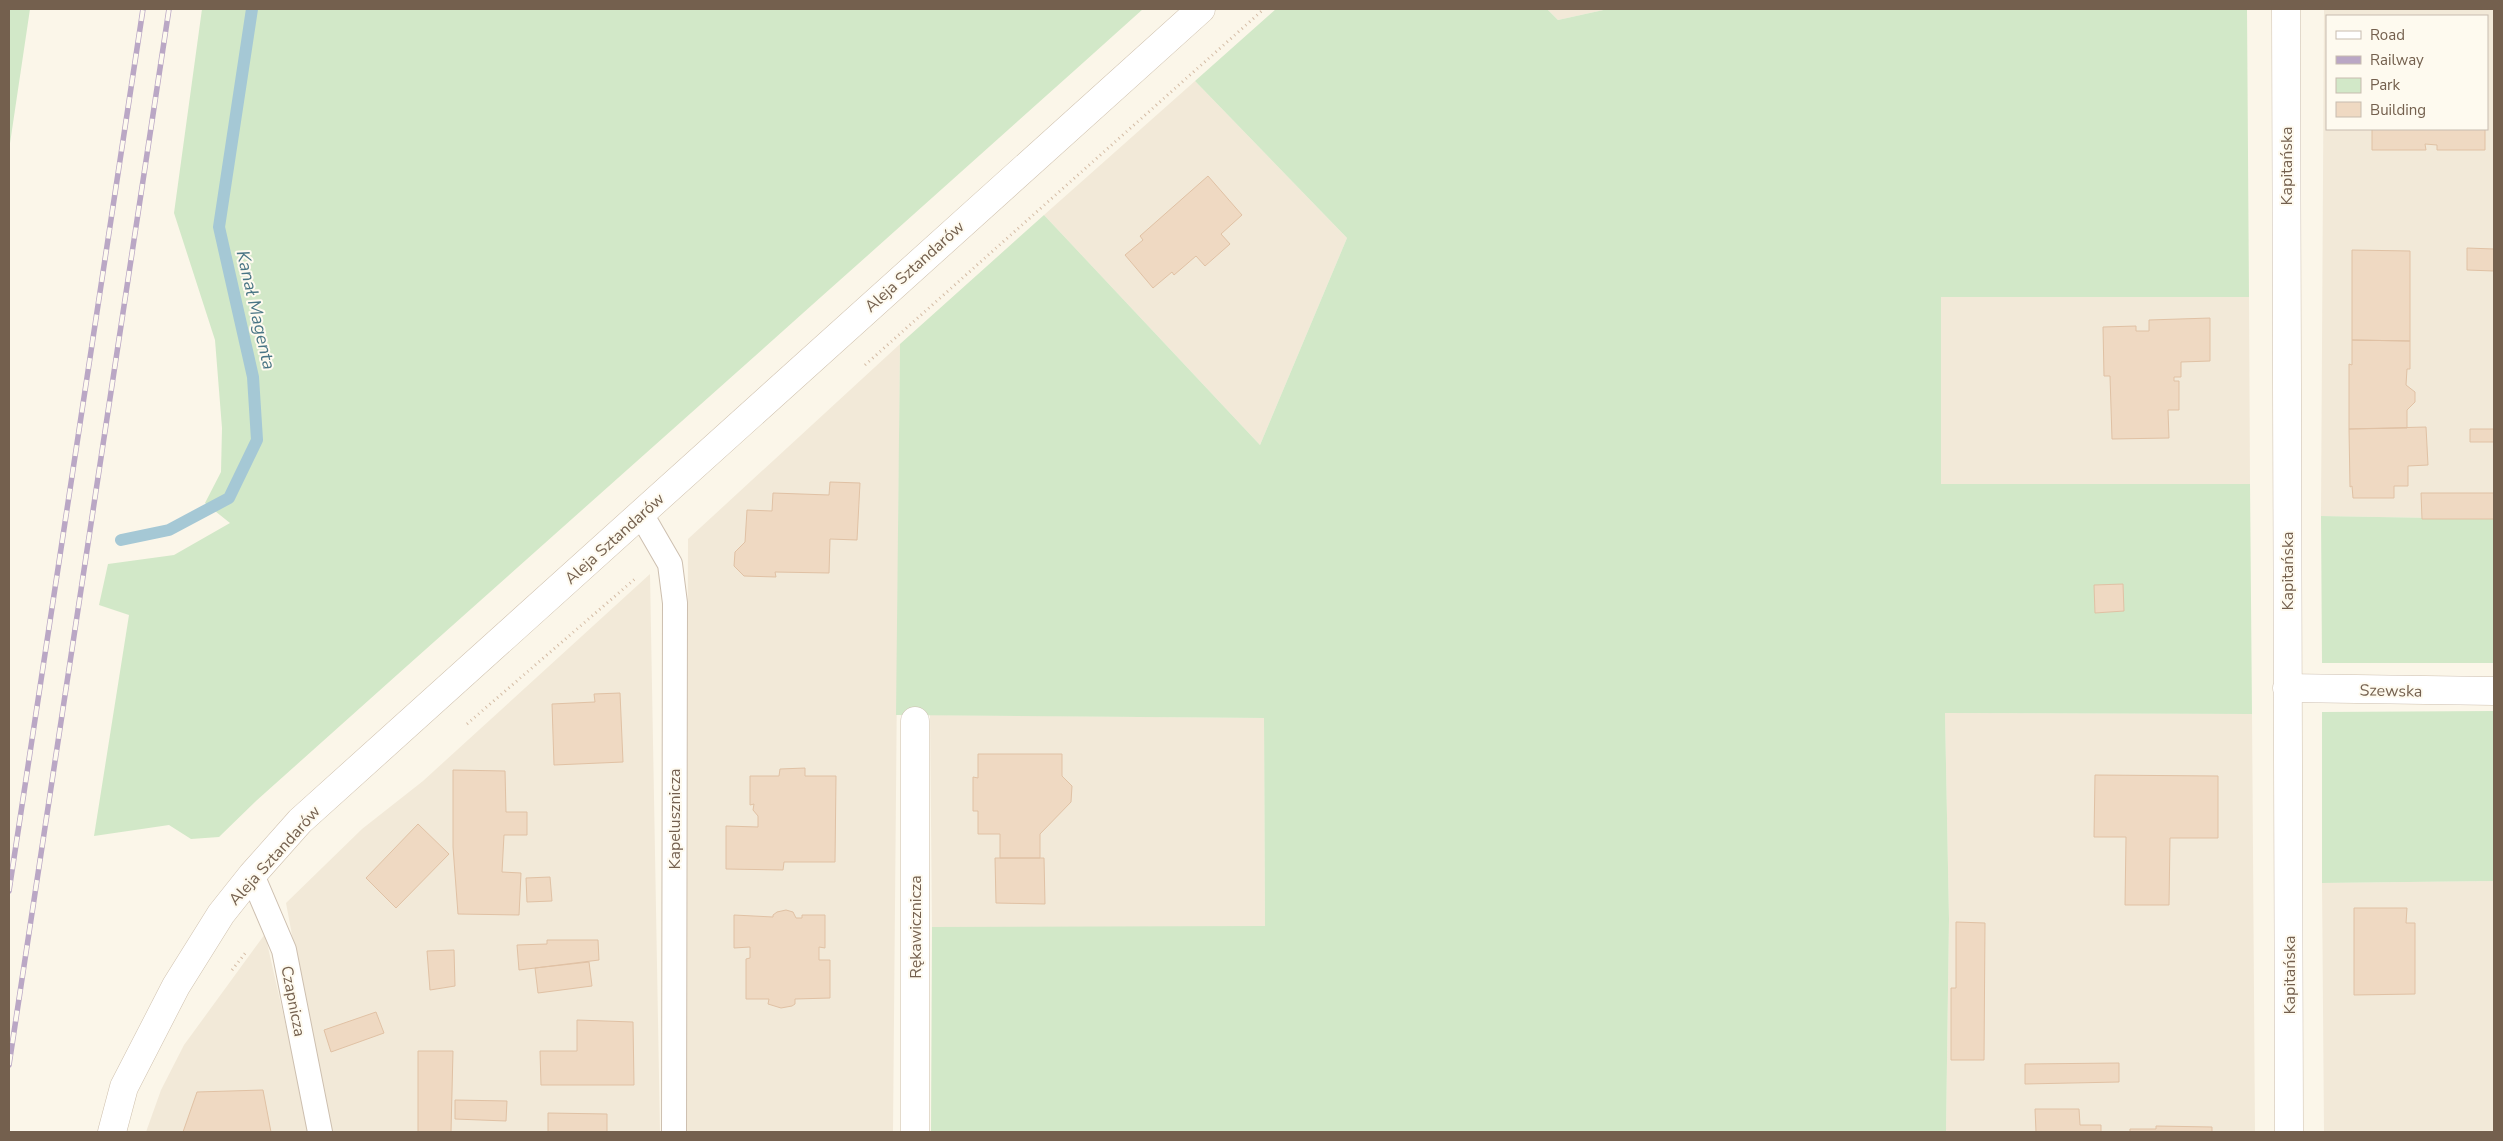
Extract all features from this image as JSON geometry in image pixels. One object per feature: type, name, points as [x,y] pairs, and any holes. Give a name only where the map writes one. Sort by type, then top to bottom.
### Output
[{"type":"street","name":"Aleja Sztandarów","points":[[112,1132],[124,1087],[176,986],[221,914],[252,875],[300,821],[1201,9]]},
{"type":"street","name":"Kapitańska","points":[[2286,9],[2289,1132]]},
{"type":"street","name":"Szewska","points":[[2287,688],[2494,691]]},
{"type":"street","name":"Rękawicznicza","points":[[915,722],[915,1132]]},
{"type":"lane","name":"Kapelusznicza","points":[[641,514],[670,564],[675,603],[674,1132]]},
{"type":"lane","name":"Czapnicza","points":[[252,875],[284,950],[320,1132]]},
{"type":"shaded area","points":[[1547,9],[1608,9],[1558,20]]},
{"type":"shaded area","points":[[2324,9],[2494,9],[2494,519],[2321,516]]},
{"type":"shaded area","points":[[1195,81],[1347,238],[1260,445],[1044,215]]},
{"type":"shaded area","points":[[1941,296],[2249,297],[2250,484],[1941,484]]},
{"type":"shaded area","points":[[900,344],[893,1132],[686,1132],[688,539]]},
{"type":"shaded area","points":[[650,574],[660,1132],[329,1132],[286,903],[362,829],[423,781]]},
{"type":"shaded area","points":[[1945,713],[2252,714],[2255,1132],[1946,1132],[1949,919]]},
{"type":"shaded area","points":[[930,715],[1264,718],[1265,927],[932,927]]},
{"type":"shaded area","points":[[2494,881],[2494,1132],[2324,1132],[2322,883]]},
{"type":"shaded area","points":[[265,934],[310,1132],[146,1132],[161,1090],[184,1045]]},
{"type":"green space","points":[[9,9],[30,9],[9,150]]},
{"type":"green space","points":[[202,9],[1143,9],[256,801],[219,837],[191,839],[169,825],[94,836],[129,615],[99,605],[108,564],[174,555],[230,523],[205,503],[221,472],[222,428],[215,340],[174,213]]},
{"type":"green space","points":[[1276,9],[1547,9],[1558,20],[1608,9],[2247,9],[2249,297],[1941,297],[1941,484],[2250,484],[2252,714],[1945,713],[1949,919],[1946,1132],[931,1132],[932,927],[1265,926],[1264,718],[896,715],[900,344],[1044,215],[1260,445],[1347,238],[1195,81]]},
{"type":"green space","points":[[2321,516],[2494,519],[2494,663],[2322,663]]},
{"type":"green space","points":[[2494,711],[2494,881],[2322,883],[2322,712]]},
{"type":"building","points":[[2372,130],[2485,130],[2485,150],[2437,150],[2437,145],[2425,144],[2426,150],[2372,150]]},
{"type":"building","points":[[1208,176],[1242,215],[1221,234],[1230,244],[1205,266],[1196,256],[1174,275],[1172,272],[1153,288],[1125,255],[1143,240],[1140,236]]},
{"type":"building","points":[[2467,248],[2494,249],[2494,271],[2467,270]]},
{"type":"building","points":[[2352,250],[2410,251],[2410,341],[2352,340]]},
{"type":"building","points":[[2210,318],[2210,361],[2181,362],[2181,377],[2174,377],[2174,381],[2179,381],[2179,410],[2168,410],[2169,438],[2112,439],[2110,376],[2104,376],[2103,327],[2136,326],[2136,331],[2149,331],[2149,320]]},
{"type":"building","points":[[2352,340],[2410,341],[2410,369],[2407,369],[2406,385],[2415,392],[2415,402],[2407,410],[2407,428],[2349,429],[2349,364],[2352,365]]},
{"type":"building","points":[[2426,427],[2428,465],[2408,466],[2408,486],[2394,486],[2394,498],[2353,498],[2352,486],[2350,487],[2349,429]]},
{"type":"building","points":[[2470,429],[2494,429],[2494,442],[2470,442]]},
{"type":"building","points":[[830,482],[860,483],[857,540],[830,539],[829,573],[775,572],[776,577],[744,576],[734,566],[735,552],[745,542],[747,510],[772,511],[773,493],[829,495]]},
{"type":"building","points":[[2421,493],[2494,493],[2494,519],[2422,519]]},
{"type":"building","points":[[2123,584],[2124,611],[2095,613],[2094,585]]},
{"type":"building","points":[[620,693],[623,762],[554,765],[552,704],[595,702],[594,694]]},
{"type":"building","points":[[978,754],[1062,754],[1062,776],[1072,786],[1071,802],[1040,834],[1040,858],[1000,858],[1000,834],[978,834],[978,811],[973,811],[973,777],[978,778]]},
{"type":"building","points":[[805,768],[805,776],[836,776],[835,862],[784,862],[783,870],[726,869],[726,826],[758,827],[758,816],[753,810],[754,804],[750,805],[750,776],[779,776],[780,769]]},
{"type":"building","points":[[453,770],[505,771],[506,812],[527,812],[527,835],[504,835],[502,872],[521,873],[519,915],[458,914],[453,847]]},
{"type":"building","points":[[2095,775],[2218,776],[2218,838],[2170,838],[2169,905],[2125,905],[2126,837],[2094,837]]},
{"type":"building","points":[[418,824],[449,854],[396,908],[366,878]]},
{"type":"building","points":[[995,858],[1044,858],[1045,904],[996,903]]},
{"type":"building","points":[[550,877],[552,901],[527,902],[526,878]]},
{"type":"building","points":[[2354,908],[2407,908],[2406,923],[2415,923],[2415,994],[2354,995]]},
{"type":"building","points":[[786,910],[793,912],[796,918],[802,918],[802,915],[825,915],[825,948],[819,947],[819,960],[830,960],[830,998],[795,999],[795,1004],[792,1006],[781,1008],[768,1004],[769,999],[746,999],[746,959],[750,958],[750,947],[734,948],[734,915],[773,917],[777,912]]},
{"type":"building","points":[[1956,922],[1985,923],[1984,1060],[1951,1060],[1951,988],[1956,988]]},
{"type":"building","points":[[547,940],[598,940],[599,960],[519,970],[517,945],[547,944]]},
{"type":"building","points":[[454,950],[455,986],[430,990],[427,951]]},
{"type":"building","points":[[589,962],[592,986],[538,993],[535,968]]},
{"type":"building","points":[[376,1012],[384,1033],[331,1052],[324,1030]]},
{"type":"building","points":[[577,1020],[633,1022],[634,1085],[541,1085],[540,1051],[577,1051]]},
{"type":"building","points":[[418,1051],[453,1051],[451,1132],[418,1132]]},
{"type":"building","points":[[2119,1063],[2119,1082],[2025,1084],[2025,1064]]},
{"type":"building","points":[[263,1090],[271,1132],[183,1132],[197,1092]]},
{"type":"building","points":[[455,1100],[507,1101],[506,1121],[455,1119]]},
{"type":"building","points":[[2035,1109],[2079,1109],[2080,1125],[2101,1125],[2101,1132],[2036,1132]]},
{"type":"building","points":[[548,1113],[607,1114],[607,1132],[548,1132]]},
{"type":"building","points":[[2156,1126],[2212,1127],[2212,1132],[2130,1132],[2130,1129],[2156,1129]]},
{"type":"waterway","name":"Kanał Magenta","points":[[121,540],[169,530],[229,498],[257,440],[253,377],[219,227],[252,9]]},
{"type":"railway","points":[[9,891],[143,9]]},
{"type":"railway","points":[[9,1065],[169,9]]}]
